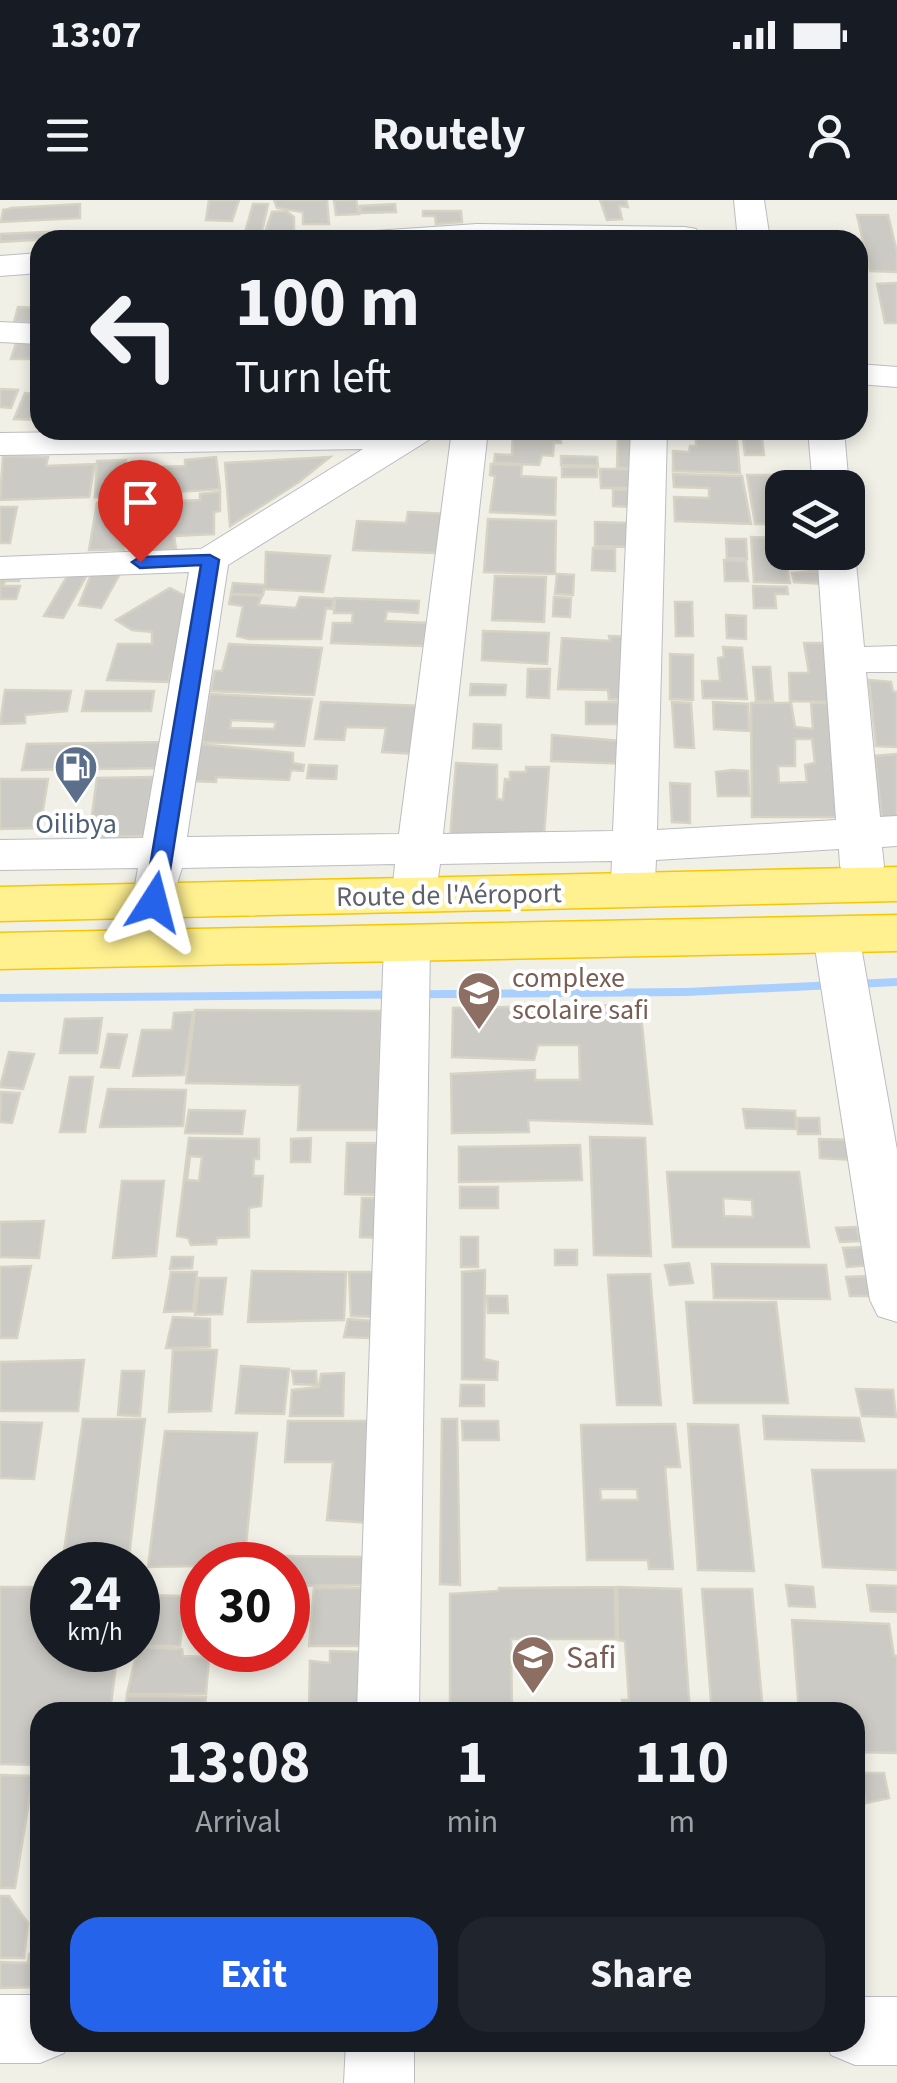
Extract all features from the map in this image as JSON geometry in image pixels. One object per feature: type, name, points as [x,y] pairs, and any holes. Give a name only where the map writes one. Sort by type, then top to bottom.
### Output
[{"type":"highway","name":"Route de l'Aéroport","points":[[0,951],[634,868],[881,884]]},
{"type":"highway","name":"Route de l'Aéroport","points":[[0,904],[413,896],[836,935],[897,933]]},
{"type":"street","points":[[478,230],[489,200]]},
{"type":"street","points":[[749,200],[753,230]]},
{"type":"street","points":[[635,230],[688,229]]},
{"type":"street","points":[[0,266],[30,264]]},
{"type":"street","points":[[0,332],[30,334]]},
{"type":"street","points":[[868,375],[897,377]]},
{"type":"street","points":[[0,444],[165,440]]},
{"type":"street","points":[[0,568],[210,560],[403,440]]},
{"type":"street","points":[[388,1702],[413,896],[469,440]]},
{"type":"street","points":[[648,440],[634,868],[878,832]]},
{"type":"street","points":[[827,440],[829,470]]},
{"type":"street","points":[[154,902],[210,560]]},
{"type":"street","points":[[838,570],[845,660],[878,832],[881,884]]},
{"type":"street","points":[[845,660],[897,658]]},
{"type":"street","points":[[0,855],[162,853],[413,896]]},
{"type":"street","points":[[836,935],[897,1300]]},
{"type":"street","points":[[0,2029],[30,2029]]},
{"type":"street","points":[[865,2031],[897,2031]]},
{"type":"street","points":[[379,2083],[380,2052]]},
{"type":"building","points":[[209,200],[239,200],[232,221],[206,220]]},
{"type":"building","points":[[274,200],[327,200],[329,224],[303,224],[303,212],[277,208]]},
{"type":"building","points":[[334,200],[356,200],[359,214],[336,215]]},
{"type":"building","points":[[600,200],[626,200],[628,207],[619,206],[622,219],[607,220]]},
{"type":"building","points":[[80,204],[80,218],[1,222],[3,210]]},
{"type":"building","points":[[253,204],[268,204],[262,230],[246,230]]},
{"type":"building","points":[[395,204],[396,212],[361,213],[360,206]]},
{"type":"building","points":[[286,211],[294,217],[294,230],[266,230],[272,212]]},
{"type":"building","points":[[423,211],[461,211],[462,222],[436,224],[435,216],[423,216]]},
{"type":"building","points":[[857,215],[888,215],[897,252],[897,272],[870,271],[868,230],[860,230]]},
{"type":"building","points":[[30,233],[30,240],[0,242],[0,234]]},
{"type":"building","points":[[897,283],[897,323],[885,323],[877,284]]},
{"type":"building","points":[[18,307],[30,308],[30,323],[14,322]]},
{"type":"building","points":[[16,343],[30,343],[30,359],[11,359]]},
{"type":"building","points":[[0,389],[18,390],[11,408],[0,407]]},
{"type":"building","points":[[25,393],[30,393],[30,420],[14,419]]},
{"type":"building","points":[[513,440],[561,440],[554,443],[553,456],[542,455],[539,465],[494,463],[495,454],[512,455]]},
{"type":"building","points":[[618,440],[633,440],[632,468],[617,468]]},
{"type":"building","points":[[696,440],[737,440],[740,473],[673,471],[673,451],[689,452],[690,446],[696,446]]},
{"type":"building","points":[[743,440],[762,440],[764,455],[745,455]]},
{"type":"building","points":[[3,456],[48,457],[46,466],[95,464],[89,497],[0,500]]},
{"type":"building","points":[[561,456],[597,457],[598,466],[561,465]]},
{"type":"building","points":[[216,457],[220,489],[130,495],[131,468],[185,466],[185,460]]},
{"type":"building","points":[[330,457],[299,482],[230,526],[225,463]]},
{"type":"building","points":[[126,460],[125,494],[95,497],[97,461]]},
{"type":"building","points":[[491,464],[522,465],[521,476],[556,478],[555,515],[490,512],[495,476],[490,475]]},
{"type":"building","points":[[562,467],[597,467],[597,477],[562,477]]},
{"type":"building","points":[[600,469],[632,469],[634,488],[601,488]]},
{"type":"building","points":[[673,474],[742,476],[751,524],[675,521],[674,497],[709,498],[709,488],[674,487]]},
{"type":"building","points":[[747,475],[765,475],[765,524],[755,524]]},
{"type":"building","points":[[613,489],[633,490],[633,507],[613,506]]},
{"type":"building","points":[[220,492],[220,511],[214,512],[214,534],[174,536],[176,549],[153,551],[155,502],[200,500],[200,494]]},
{"type":"building","points":[[150,500],[150,526],[133,526],[133,501]]},
{"type":"building","points":[[97,503],[115,503],[112,528],[124,528],[124,550],[89,550]]},
{"type":"building","points":[[0,507],[17,507],[10,543],[0,543]]},
{"type":"building","points":[[408,512],[449,514],[436,553],[353,550],[357,521],[406,523]]},
{"type":"building","points":[[488,519],[556,521],[555,574],[484,572]]},
{"type":"building","points":[[595,522],[632,523],[632,547],[595,546]]},
{"type":"building","points":[[149,531],[150,558],[135,559],[135,532]]},
{"type":"building","points":[[751,537],[765,537],[765,570],[788,570],[790,583],[754,582]]},
{"type":"building","points":[[726,539],[746,539],[747,559],[727,558]]},
{"type":"building","points":[[593,548],[615,549],[615,571],[592,570]]},
{"type":"building","points":[[266,552],[330,556],[323,592],[264,589],[263,595],[231,594],[233,583],[265,585]]},
{"type":"building","points":[[724,560],[746,561],[748,581],[725,581]]},
{"type":"building","points":[[92,572],[121,572],[101,608],[79,605]]},
{"type":"building","points":[[824,572],[825,584],[794,582],[792,573]]},
{"type":"building","points":[[69,573],[88,573],[63,618],[44,616]]},
{"type":"building","points":[[557,574],[574,575],[573,595],[555,594]]},
{"type":"building","points":[[20,575],[19,581],[5,581],[3,586],[20,586],[16,599],[0,599],[0,576]]},
{"type":"building","points":[[495,576],[546,577],[544,622],[492,620]]},
{"type":"building","points":[[753,586],[787,587],[788,594],[775,594],[776,608],[754,608]]},
{"type":"building","points":[[170,588],[191,599],[168,682],[107,680],[118,644],[152,644],[152,632],[132,630],[116,620]]},
{"type":"building","points":[[231,594],[262,596],[258,605],[296,608],[300,597],[334,599],[332,609],[326,608],[321,639],[249,639],[237,636],[243,606],[229,604]]},
{"type":"building","points":[[554,597],[571,598],[570,617],[553,616]]},
{"type":"building","points":[[335,598],[419,601],[418,613],[387,611],[385,621],[428,623],[423,646],[331,643],[333,623],[352,623],[353,613],[334,613]]},
{"type":"building","points":[[675,602],[692,602],[693,636],[676,636]]},
{"type":"building","points":[[726,615],[746,616],[746,639],[727,638]]},
{"type":"building","points":[[483,631],[549,633],[547,664],[482,660]]},
{"type":"building","points":[[609,636],[638,637],[637,700],[609,699],[608,690],[558,689],[562,638],[610,641]]},
{"type":"building","points":[[804,643],[832,643],[834,702],[790,701],[789,673],[809,673]]},
{"type":"building","points":[[229,644],[322,648],[314,695],[211,691],[215,671],[222,671]]},
{"type":"building","points":[[723,647],[742,648],[747,699],[703,698],[702,681],[720,681],[718,658],[724,657]]},
{"type":"building","points":[[670,654],[693,655],[693,700],[670,699]]},
{"type":"building","points":[[753,667],[770,667],[773,701],[756,701]]},
{"type":"building","points":[[528,669],[550,669],[549,698],[527,697]]},
{"type":"building","points":[[869,680],[891,682],[893,692],[897,692],[897,747],[876,746]]},
{"type":"building","points":[[471,684],[506,685],[505,695],[470,695]]},
{"type":"building","points":[[5,690],[71,691],[67,711],[25,715],[25,723],[0,724]]},
{"type":"building","points":[[86,691],[154,691],[151,711],[82,711]]},
{"type":"building","points":[[210,694],[312,699],[304,746],[202,742]],"holes":[[[231,720],[276,722],[274,729],[230,728]]]},
{"type":"building","points":[[321,702],[424,706],[418,754],[382,752],[386,728],[346,727],[344,740],[315,739]]},
{"type":"building","points":[[586,702],[625,702],[627,724],[586,724]]},
{"type":"building","points":[[672,702],[691,703],[694,748],[675,747]]},
{"type":"building","points":[[713,702],[748,704],[749,731],[714,729]]},
{"type":"building","points":[[751,703],[791,703],[795,727],[813,729],[811,703],[834,703],[849,817],[752,817]],"holes":[[[795,739],[812,739],[815,763],[805,765],[807,782],[779,783],[778,766],[795,766]]]},
{"type":"building","points":[[474,724],[501,725],[501,749],[473,748]]},
{"type":"building","points":[[552,735],[632,742],[632,764],[551,761]]},
{"type":"building","points":[[170,742],[167,768],[22,770],[27,744]]},
{"type":"building","points":[[199,744],[293,753],[293,763],[304,765],[303,771],[291,770],[289,780],[216,777],[216,782],[191,781]]},
{"type":"building","points":[[897,754],[897,819],[882,820],[875,756]]},
{"type":"building","points":[[456,763],[497,765],[497,799],[503,800],[505,779],[510,780],[510,772],[549,767],[544,835],[450,838]]},
{"type":"building","points":[[309,765],[337,766],[336,779],[307,778]]},
{"type":"building","points":[[748,771],[749,796],[718,796],[716,772]]},
{"type":"building","points":[[153,777],[146,836],[89,837],[97,778]]},
{"type":"building","points":[[0,779],[48,779],[40,828],[0,829]]},
{"type":"building","points":[[670,783],[690,784],[690,823],[672,822]]},
{"type":"building","points":[[640,1005],[652,1124],[528,1120],[529,1132],[452,1133],[451,1074],[535,1070],[535,1080],[580,1080],[579,1045],[538,1045],[534,1060],[452,1057],[453,1008]]},
{"type":"building","points":[[195,1010],[381,1011],[378,1130],[298,1130],[300,1085],[186,1083]]},
{"type":"building","points":[[193,1012],[184,1075],[133,1076],[142,1030],[172,1030],[174,1013]]},
{"type":"building","points":[[102,1018],[97,1053],[60,1053],[65,1019]]},
{"type":"building","points":[[108,1034],[127,1035],[119,1068],[101,1067]]},
{"type":"building","points":[[9,1052],[34,1054],[23,1089],[0,1087]]},
{"type":"building","points":[[70,1077],[93,1077],[85,1132],[60,1132]]},
{"type":"building","points":[[108,1089],[186,1090],[183,1126],[100,1127]]},
{"type":"building","points":[[1,1092],[20,1093],[12,1123],[0,1122]]},
{"type":"building","points":[[743,1109],[795,1111],[796,1129],[746,1128]]},
{"type":"building","points":[[189,1110],[245,1111],[242,1134],[185,1133]]},
{"type":"building","points":[[797,1118],[819,1118],[820,1134],[798,1134]]},
{"type":"building","points":[[590,1137],[645,1138],[651,1256],[594,1255]]},
{"type":"building","points":[[189,1138],[259,1139],[259,1159],[254,1159],[253,1176],[263,1176],[261,1206],[249,1208],[249,1237],[217,1238],[216,1244],[191,1245],[188,1238],[177,1236]],"holes":[[[190,1156],[202,1157],[199,1181],[187,1180]]]},
{"type":"building","points":[[311,1138],[310,1162],[291,1162],[291,1139]]},
{"type":"building","points":[[819,1139],[851,1140],[853,1160],[820,1158]]},
{"type":"building","points":[[347,1143],[383,1143],[382,1195],[345,1194]]},
{"type":"building","points":[[580,1145],[582,1180],[459,1182],[459,1147]]},
{"type":"building","points":[[667,1172],[799,1172],[809,1247],[673,1247]],"holes":[[[723,1198],[752,1200],[753,1217],[724,1216]]]},
{"type":"building","points":[[122,1181],[164,1181],[156,1256],[113,1258]]},
{"type":"building","points":[[460,1187],[498,1187],[498,1208],[460,1208]]},
{"type":"building","points":[[362,1198],[381,1198],[379,1238],[360,1237]]},
{"type":"building","points":[[44,1221],[39,1258],[0,1257],[0,1222]]},
{"type":"building","points":[[856,1227],[860,1241],[840,1242],[836,1228]]},
{"type":"building","points":[[461,1237],[478,1237],[478,1267],[461,1267]]},
{"type":"building","points":[[867,1247],[871,1265],[847,1267],[843,1248]]},
{"type":"building","points":[[555,1250],[577,1250],[577,1265],[555,1265]]},
{"type":"building","points":[[172,1257],[193,1257],[192,1268],[170,1269]]},
{"type":"building","points":[[689,1263],[693,1283],[670,1285],[665,1265]]},
{"type":"building","points":[[712,1264],[826,1265],[830,1299],[714,1298]]},
{"type":"building","points":[[31,1266],[17,1338],[0,1338],[0,1267]]},
{"type":"building","points":[[485,1270],[484,1359],[498,1362],[497,1380],[462,1379],[462,1272]]},
{"type":"building","points":[[252,1271],[346,1272],[344,1320],[248,1322]]},
{"type":"building","points":[[171,1272],[197,1272],[193,1311],[164,1312]]},
{"type":"building","points":[[349,1272],[374,1272],[373,1317],[351,1316]]},
{"type":"building","points":[[650,1274],[661,1405],[617,1405],[608,1275]]},
{"type":"building","points":[[872,1276],[876,1296],[850,1296],[846,1277]]},
{"type":"building","points":[[199,1278],[226,1278],[222,1314],[195,1315]]},
{"type":"building","points":[[487,1296],[507,1296],[508,1313],[488,1313]]},
{"type":"building","points":[[686,1302],[776,1302],[788,1403],[694,1403]]},
{"type":"building","points":[[173,1317],[210,1319],[210,1347],[166,1348]]},
{"type":"building","points":[[348,1319],[372,1321],[369,1338],[344,1337]]},
{"type":"building","points":[[173,1350],[217,1350],[211,1411],[169,1412]]},
{"type":"building","points":[[84,1360],[78,1411],[0,1411],[0,1362]]},
{"type":"building","points":[[241,1366],[289,1369],[284,1414],[236,1413]]},
{"type":"building","points":[[122,1371],[144,1371],[140,1416],[118,1415]]},
{"type":"building","points":[[292,1371],[316,1371],[317,1385],[294,1384]]},
{"type":"building","points":[[344,1373],[343,1416],[290,1416],[292,1390],[319,1387],[321,1374]]},
{"type":"building","points":[[461,1385],[484,1385],[484,1406],[460,1406]]},
{"type":"building","points":[[856,1389],[893,1390],[896,1417],[862,1416]]},
{"type":"building","points":[[763,1416],[859,1418],[864,1441],[765,1439]]},
{"type":"building","points":[[83,1419],[145,1419],[131,1542],[65,1542]]},
{"type":"building","points":[[442,1419],[457,1419],[460,1585],[440,1584]]},
{"type":"building","points":[[288,1421],[371,1421],[371,1523],[327,1520],[333,1462],[285,1462]]},
{"type":"building","points":[[462,1421],[498,1421],[499,1440],[463,1440]]},
{"type":"building","points":[[0,1422],[42,1423],[34,1479],[0,1478]]},
{"type":"building","points":[[675,1424],[680,1467],[665,1467],[673,1569],[649,1569],[648,1560],[587,1560],[581,1425]],"holes":[[[600,1489],[637,1489],[638,1500],[601,1500]]]},
{"type":"building","points":[[688,1424],[738,1425],[754,1571],[698,1570]]},
{"type":"building","points":[[165,1431],[257,1433],[246,1542],[180,1542],[180,1566],[160,1567],[160,1542],[151,1542]]},
{"type":"building","points":[[812,1470],[897,1470],[897,1570],[823,1567]]},
{"type":"building","points":[[310,1556],[367,1557],[363,1585],[310,1586]]},
{"type":"building","points":[[786,1585],[813,1587],[815,1607],[789,1606]]},
{"type":"building","points":[[867,1585],[897,1586],[897,1612],[871,1611]]},
{"type":"building","points":[[0,1587],[30,1587],[30,1672],[115,1672],[111,1702],[30,1702],[30,1765],[0,1764]]},
{"type":"building","points":[[615,1587],[616,1639],[511,1639],[512,1702],[450,1702],[450,1594],[499,1588]]},
{"type":"building","points":[[617,1587],[681,1589],[689,1702],[622,1702],[629,1700],[625,1641],[618,1640]]},
{"type":"building","points":[[314,1588],[364,1588],[361,1646],[310,1646]]},
{"type":"building","points":[[702,1589],[752,1589],[762,1702],[711,1702]]},
{"type":"building","points":[[160,1595],[180,1596],[180,1646],[160,1646]]},
{"type":"building","points":[[792,1620],[889,1624],[897,1656],[897,1753],[865,1752],[865,1702],[798,1702]]},
{"type":"building","points":[[160,1648],[180,1649],[180,1672],[208,1672],[206,1694],[127,1694],[132,1672],[160,1672]]},
{"type":"building","points":[[330,1651],[363,1652],[360,1702],[309,1702],[310,1661],[330,1663]]},
{"type":"building","points":[[127,1696],[206,1697],[205,1702],[126,1702]]},
{"type":"building","points":[[865,1773],[884,1773],[889,1798],[866,1803]]},
{"type":"building","points":[[0,1775],[30,1776],[15,1888],[0,1888]]},
{"type":"building","points":[[0,1896],[9,1896],[28,1923],[24,1958],[0,1958]]},
{"type":"building","points":[[30,1954],[30,1987],[0,1988],[0,1962],[28,1963]]},
{"type":"waterway","points":[[0,998],[686,992],[897,982]]},
{"type":"place","name":"Oilibya","points":[[76,805]]},
{"type":"place","name":"complexe scolaire safi","points":[[479,1031]]},
{"type":"place","name":"Safi","points":[[533,1695]]},
{"type":"route","points":[[140,562],[210,560],[154,902]]}]
